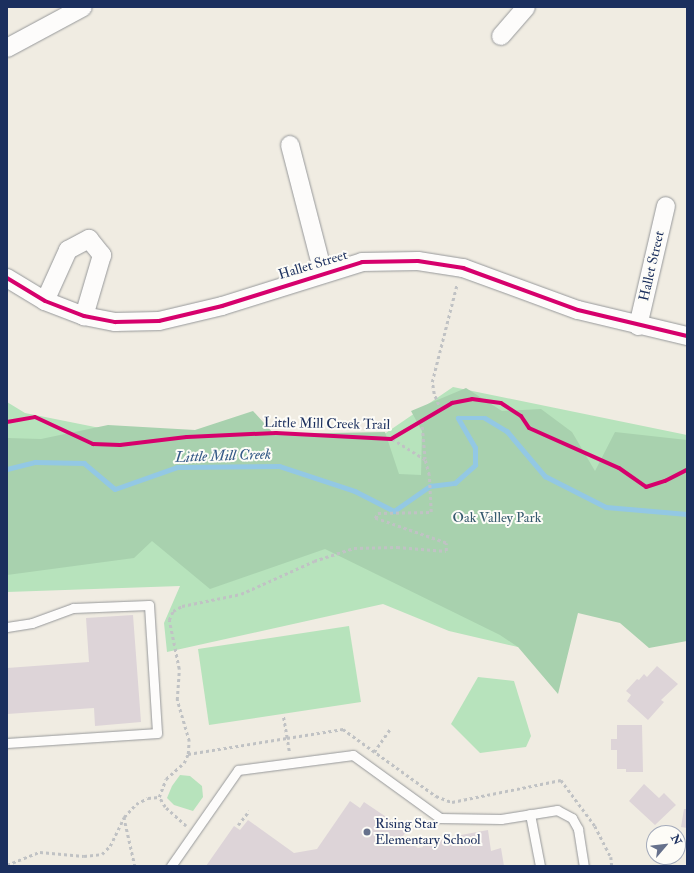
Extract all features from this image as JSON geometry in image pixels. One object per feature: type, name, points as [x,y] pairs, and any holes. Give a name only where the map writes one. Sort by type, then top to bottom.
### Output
[{"type":"street","points":[[7,48],[84,7]]},
{"type":"street","points":[[501,36],[526,7]]},
{"type":"street","name":"Hallet Street","points":[[290,145],[323,273]]},
{"type":"street","name":"Hallet Street","points":[[638,326],[666,206]]},
{"type":"street","points":[[45,301],[68,250],[89,239],[102,255],[84,316]]},
{"type":"street","name":"Hallet Street","points":[[7,278],[45,301],[84,316],[116,322],[172,319],[362,262],[418,261],[456,267],[578,310],[638,326],[687,336]]},
{"type":"lane","points":[[7,627],[32,623],[73,608],[149,605],[157,733],[7,743]]},
{"type":"lane","points":[[171,866],[170,863],[238,770],[353,755],[440,818],[501,819],[557,810],[572,818],[578,829],[584,866]]},
{"type":"lane","points":[[530,814],[540,866]]},
{"type":"path","points":[[441,410],[434,394],[432,382],[454,304],[458,277]]},
{"type":"path","points":[[434,414],[446,407]]},
{"type":"path","points":[[416,424],[428,417]]},
{"type":"path","points":[[159,797],[166,779],[184,763],[188,754],[189,741],[177,700],[179,669],[170,620],[173,611],[182,606],[241,594],[314,561],[354,548],[397,547],[446,551],[446,543],[375,518],[378,513],[431,512],[431,495],[429,475],[425,460],[422,421]]},
{"type":"path","points":[[392,439],[425,460]]},
{"type":"path","points":[[284,716],[292,763]]},
{"type":"path","points":[[374,752],[391,728]]},
{"type":"path","points":[[188,754],[343,729],[436,796],[452,802],[561,780],[595,826],[611,857],[612,866]]},
{"type":"path","points":[[7,865],[40,852],[84,856],[102,854],[110,846],[124,817],[136,804],[148,798],[159,797]]},
{"type":"path","points":[[159,797],[165,807],[184,824]]},
{"type":"path","points":[[238,825],[249,811]]},
{"type":"path","points":[[124,817],[135,866]]},
{"type":"green space","name":"Oak Valley Park","points":[[453,387],[687,435],[687,614],[578,612],[518,647],[449,631],[383,604],[167,652],[164,623],[180,586],[7,592],[7,402],[25,413],[120,432],[380,437]]},
{"type":"green space","name":"Oak Valley Park","points":[[466,388],[502,411],[541,409],[572,432],[595,471],[615,432],[687,440],[687,641],[649,648],[620,623],[578,613],[558,694],[518,647],[500,635],[325,549],[210,589],[152,541],[134,558],[7,575],[7,438],[41,439],[108,425],[195,430],[253,411],[274,434],[385,432],[399,474],[421,475],[422,431],[411,411]]},
{"type":"green space","points":[[349,626],[361,702],[209,725],[198,649]]},
{"type":"green space","points":[[478,677],[514,681],[531,736],[526,747],[480,753],[451,724]]},
{"type":"green space","points":[[180,775],[190,776],[202,786],[203,797],[193,811],[174,805],[167,798],[172,786]]},
{"type":"building","points":[[133,615],[141,722],[95,726],[94,708],[7,714],[7,668],[89,662],[86,618]]},
{"type":"building","points":[[657,666],[678,684],[661,700],[664,702],[648,720],[627,701],[631,695],[626,691],[637,679],[639,680],[644,674],[647,677]]},
{"type":"building","points":[[617,725],[642,725],[643,772],[626,772],[626,769],[617,769],[617,750],[611,750],[611,739],[617,739]]},
{"type":"building","points":[[644,784],[659,798],[664,793],[676,805],[655,825],[629,801]]},
{"type":"building","name":"Rising Star Elementary School","points":[[350,801],[360,808],[364,802],[407,831],[402,837],[418,848],[423,847],[423,842],[488,830],[491,851],[501,848],[504,866],[206,866],[234,826],[240,830],[248,820],[294,853],[317,849]]},
{"type":"building","points":[[684,809],[687,809],[687,828],[686,825],[681,825]]},
{"type":"waterway","name":"Little Mill Creek","points":[[7,469],[35,462],[84,463],[115,489],[177,467],[279,466],[355,491],[394,511],[430,486],[455,483],[475,465],[475,448],[458,418],[485,418],[507,431],[545,476],[606,507],[687,514]]},
{"type":"cycle path","points":[[7,278],[45,301],[84,316],[115,322],[159,321],[222,306],[362,262],[418,261],[463,268],[578,310],[687,336]]},
{"type":"cycle path","name":"Little Mill Creek Trail","points":[[7,422],[35,417],[93,444],[120,445],[187,437],[276,433],[391,439],[452,403],[472,399],[501,403],[521,416],[529,428],[619,468],[646,487],[665,481],[687,470]]},
{"type":"place","name":"Rising Star Elementary School","points":[[367,832]]}]
